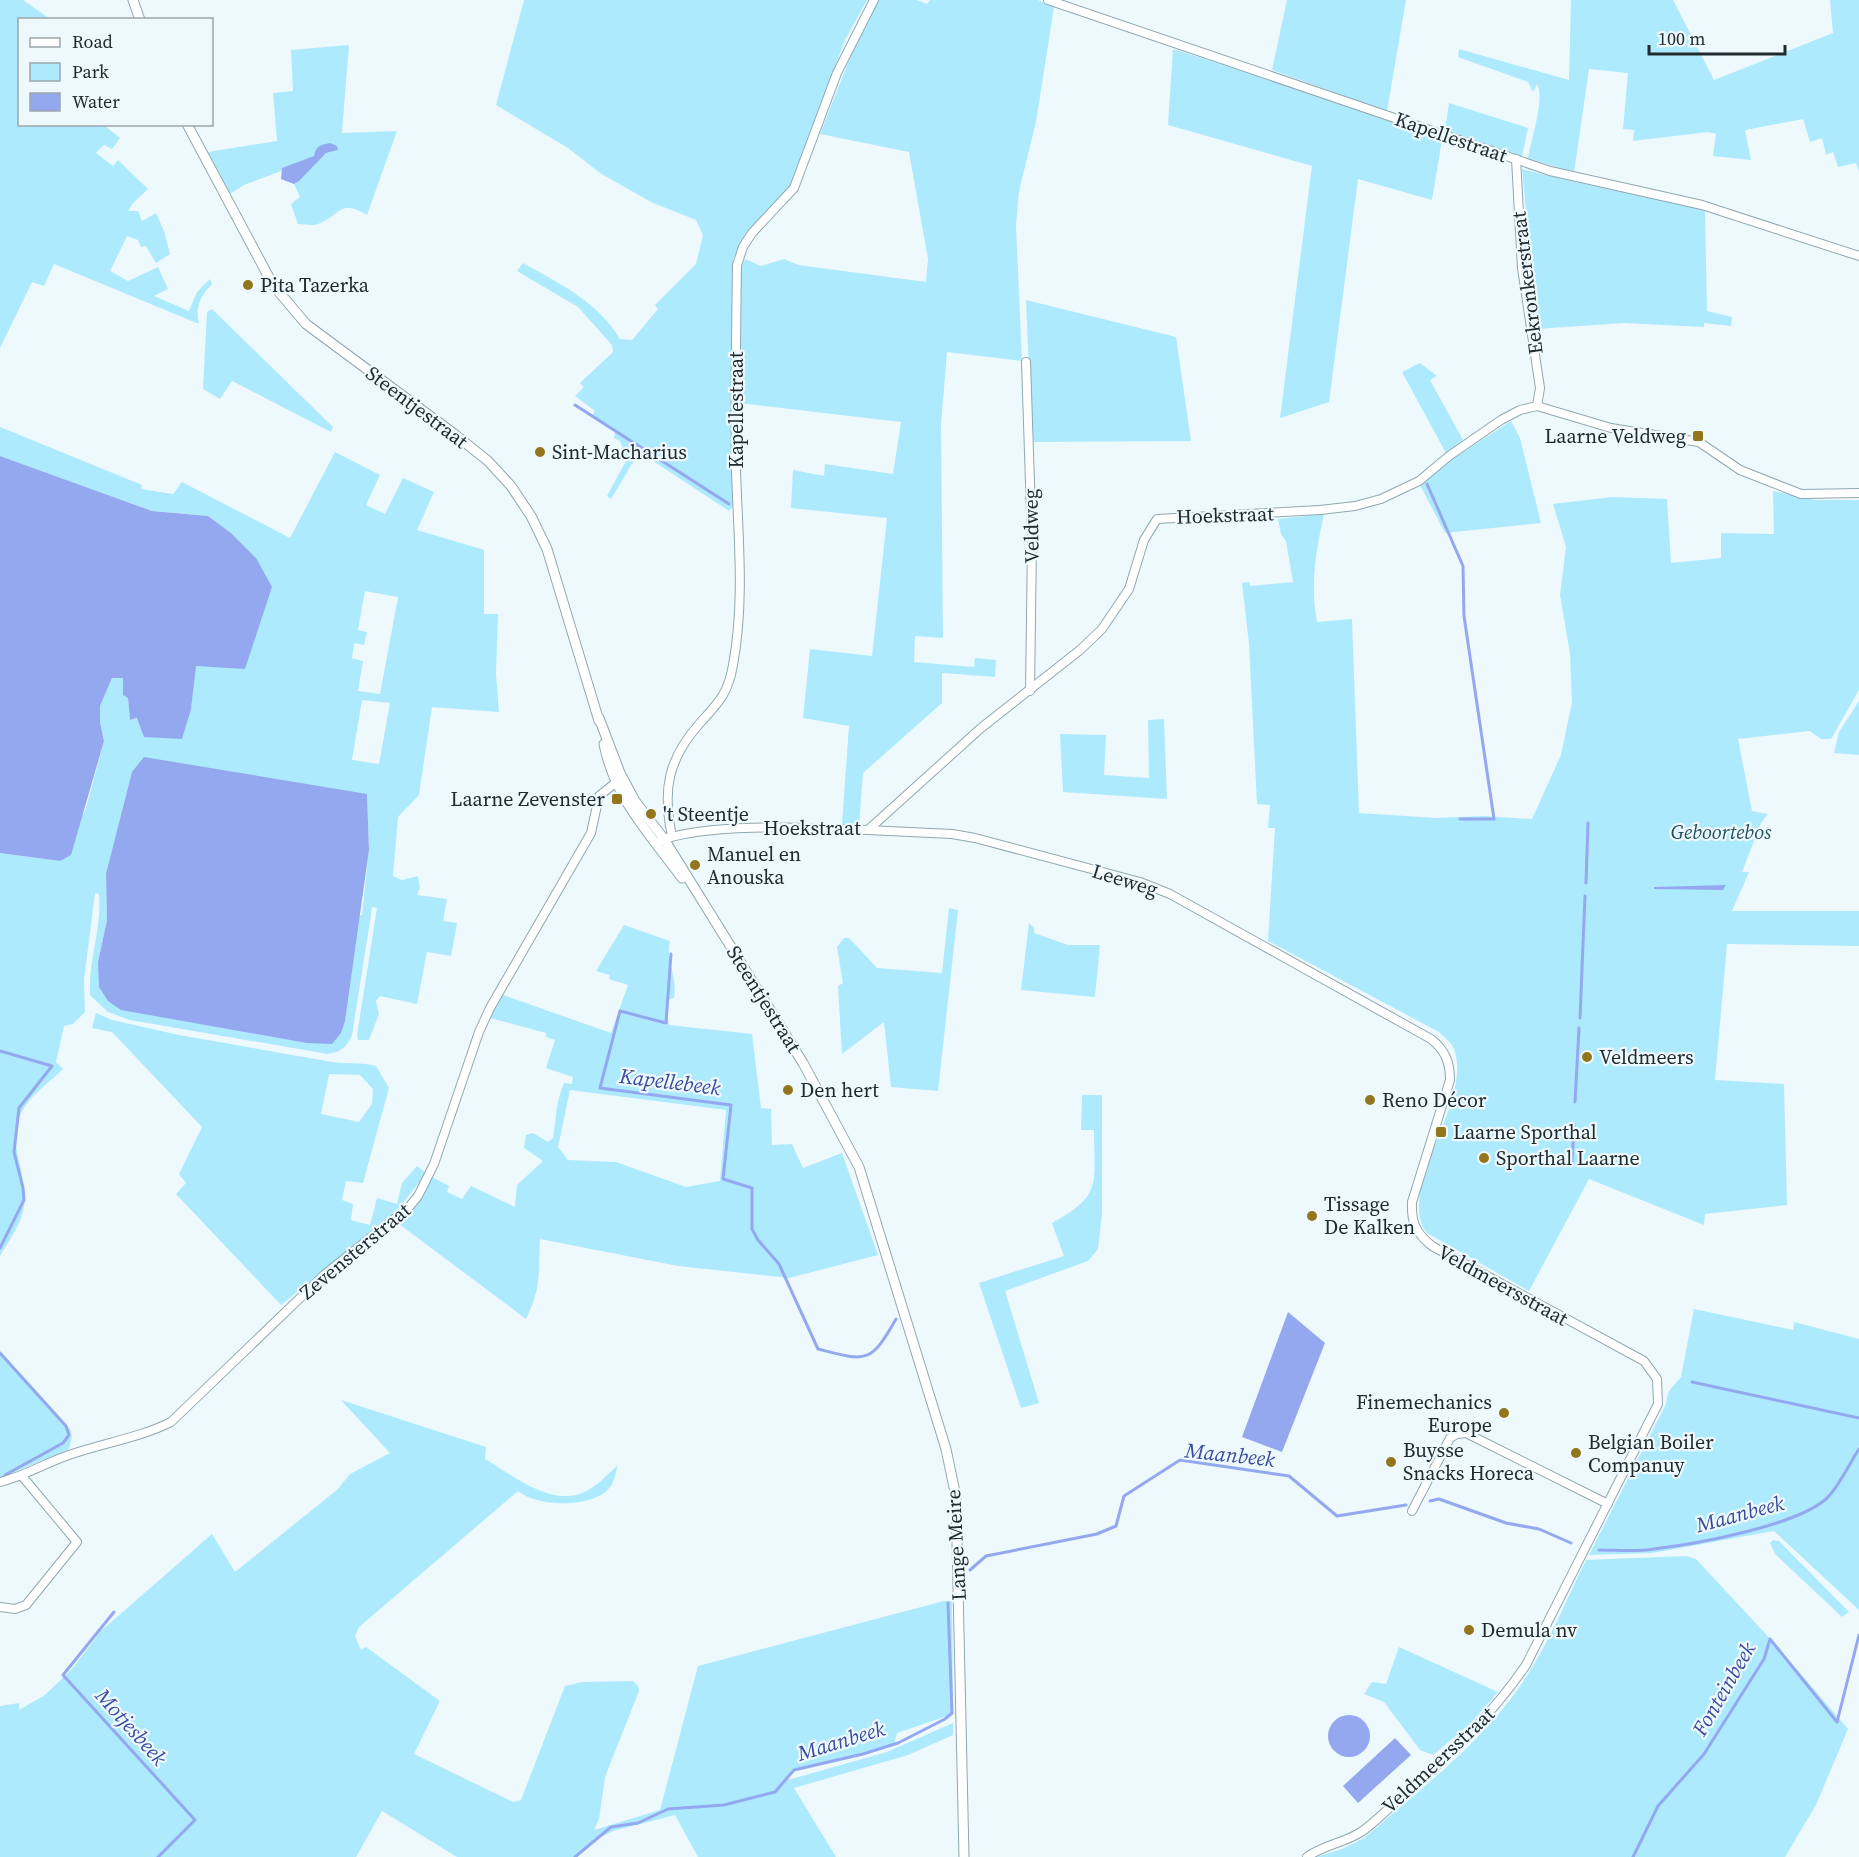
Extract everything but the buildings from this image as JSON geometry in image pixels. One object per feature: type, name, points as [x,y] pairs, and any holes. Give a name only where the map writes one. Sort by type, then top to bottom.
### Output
[{"type":"street","points":[[133,0],[139,18]]},
{"type":"street","name":"Kapellestraat","points":[[664,839],[668,814],[668,778],[687,740],[725,695],[733,666],[742,566],[735,413],[737,265],[743,247],[752,233],[794,188],[837,73],[874,0]]},
{"type":"street","name":"Kapellestraat","points":[[1048,0],[1516,159],[1594,183],[1691,202],[1859,256]]},
{"type":"street","name":"Steentjestraat","points":[[188,126],[273,285],[293,311],[360,365],[488,461],[511,486],[531,516],[547,549],[618,780],[664,839],[803,1063],[846,1141]]},
{"type":"street","name":"Eekronkerstraat","points":[[1516,159],[1522,268],[1540,388],[1537,406]]},
{"type":"street","name":"Veldweg","points":[[1026,362],[1032,543],[1030,691]]},
{"type":"street","points":[[1537,406],[1611,428],[1699,442],[1740,470],[1801,494],[1859,493]]},
{"type":"street","name":"Hoekstraat","points":[[664,839],[756,828],[868,830],[981,728],[1030,691],[1102,629],[1129,589],[1144,540],[1157,519],[1320,510],[1356,506],[1381,499],[1419,481],[1449,456],[1501,420],[1520,410],[1537,406]]},
{"type":"street","name":"Zevensterstraat","points":[[0,1482],[22,1476],[66,1455],[152,1431],[171,1422],[324,1275],[409,1207],[434,1164],[479,1032],[490,1008],[591,833],[599,796],[618,780]]},
{"type":"street","name":"Leeweg","points":[[868,830],[952,834],[975,838],[1140,882],[1198,908],[1359,999]]},
{"type":"street","name":"Veldmeersstraat","points":[[1306,1857],[1316,1850],[1360,1833],[1427,1775],[1487,1717],[1526,1665],[1658,1404],[1657,1379],[1644,1361],[1432,1246],[1420,1236],[1411,1220],[1412,1202],[1450,1080],[1450,1067],[1440,1046],[1431,1039],[1359,999]]},
{"type":"street","name":"Lange Meire","points":[[846,1141],[866,1190],[946,1449],[956,1497],[964,1857]]},
{"type":"street","points":[[1412,1511],[1450,1438],[1466,1433],[1608,1504]]},
{"type":"street","points":[[0,1607],[15,1610],[26,1605],[77,1542],[22,1476]]},
{"type":"green space","points":[[0,0],[23,0],[49,18],[18,18],[18,126],[105,126],[120,138],[112,149],[104,145],[96,153],[113,166],[118,160],[148,189],[128,211],[138,211],[142,221],[156,213],[164,231],[170,254],[156,263],[146,246],[141,247],[138,240],[127,236],[110,271],[128,281],[158,267],[168,289],[154,296],[189,311],[197,292],[210,279],[212,284],[204,293],[198,307],[199,324],[54,264],[44,286],[32,282],[0,348]]},
{"type":"green space","points":[[524,0],[867,0],[845,40],[790,186],[745,234],[733,259],[734,505],[729,511],[647,457],[635,459],[611,499],[607,496],[627,459],[620,441],[614,438],[615,431],[591,417],[595,411],[575,396],[584,387],[580,383],[613,352],[612,345],[578,307],[517,271],[523,263],[564,286],[600,314],[620,339],[632,340],[658,309],[655,305],[696,264],[703,235],[696,220],[651,202],[600,173],[568,148],[496,105]]},
{"type":"green space","points":[[879,0],[917,0],[927,4],[930,0],[1038,0],[1054,7],[1036,122],[1019,191],[1016,226],[1022,361],[947,352],[941,425],[943,638],[915,636],[914,662],[974,667],[975,658],[996,660],[995,677],[942,673],[942,703],[863,773],[859,825],[842,824],[849,726],[803,718],[810,649],[872,656],[887,518],[791,508],[793,470],[824,476],[825,464],[893,474],[901,422],[739,403],[740,271],[745,259],[761,266],[784,259],[798,265],[926,282],[928,259],[909,152],[820,134],[857,40]]},
{"type":"green space","points":[[1287,0],[1406,0],[1387,111],[1272,70]]},
{"type":"green space","points":[[1571,0],[1673,0],[1714,80],[1833,33],[1830,0],[1859,0],[1859,171],[1856,163],[1838,167],[1833,152],[1826,155],[1822,138],[1810,142],[1803,119],[1745,130],[1751,160],[1713,156],[1716,134],[1708,132],[1633,141],[1634,130],[1623,129],[1628,73],[1589,69],[1574,173],[1528,158],[1537,120],[1539,91],[1537,84],[1533,92],[1528,82],[1458,57],[1459,49],[1569,80]]},
{"type":"green space","points":[[349,45],[342,133],[397,131],[367,215],[350,208],[340,210],[318,224],[298,224],[291,204],[300,197],[294,184],[326,153],[338,150],[337,146],[307,161],[244,185],[230,194],[208,152],[277,141],[273,93],[293,91],[291,50]]},
{"type":"green space","points":[[1173,49],[1309,92],[1442,140],[1432,200],[1358,179],[1329,402],[1280,418],[1312,166],[1168,125]]},
{"type":"green space","points":[[1449,103],[1528,128],[1522,157],[1445,130]]},
{"type":"green space","points":[[1522,169],[1705,211],[1707,311],[1732,317],[1731,326],[1704,323],[1704,327],[1624,323],[1537,329]]},
{"type":"green space","points":[[1026,300],[1176,337],[1191,441],[1032,442]]},
{"type":"green space","points":[[212,309],[333,427],[331,432],[232,381],[220,399],[203,389],[207,312]]},
{"type":"green space","points":[[1420,363],[1437,376],[1430,380],[1463,440],[1446,453],[1402,372]]},
{"type":"green space","points":[[1511,421],[1520,438],[1541,523],[1445,533],[1420,485],[1457,456]]},
{"type":"green space","points":[[0,427],[142,485],[141,489],[173,494],[182,482],[290,538],[335,452],[380,475],[366,505],[385,514],[403,478],[434,492],[417,530],[484,550],[484,614],[498,614],[496,674],[499,712],[432,707],[419,795],[398,817],[393,876],[402,880],[418,876],[420,888],[417,895],[447,899],[443,921],[457,923],[451,956],[427,952],[417,1004],[380,996],[376,1001],[379,1014],[369,1040],[358,1040],[357,1035],[377,908],[372,907],[352,1035],[343,1048],[328,1054],[130,1020],[108,1012],[90,995],[99,907],[99,894],[95,893],[84,980],[85,1012],[73,1024],[64,1026],[56,1062],[63,1069],[32,1097],[18,1120],[16,1145],[25,1193],[24,1206],[18,1225],[0,1256],[0,853],[60,861],[86,808],[104,741],[100,722],[100,706],[112,678],[123,678],[123,694],[128,697],[130,720],[191,709],[195,666],[256,558],[231,533],[208,516],[152,511],[0,456]],"holes":[[[365,591],[398,597],[380,694],[358,691],[363,661],[352,658],[354,643],[364,645],[367,632],[358,630]],[[362,700],[390,703],[379,764],[352,760]],[[367,795],[369,850],[362,915],[98,962],[107,920],[106,874]]]},
{"type":"green space","name":"Geboortebos","points":[[1773,491],[1816,500],[1859,500],[1859,690],[1831,739],[1821,739],[1810,731],[1738,739],[1752,811],[1768,814],[1761,823],[1742,872],[1749,872],[1732,911],[1859,911],[1859,946],[1727,944],[1715,1080],[1784,1084],[1787,1205],[1705,1214],[1704,1225],[1589,1179],[1529,1291],[1427,1233],[1420,1215],[1420,1193],[1426,1170],[1454,1094],[1457,1070],[1452,1045],[1439,1032],[1268,941],[1275,828],[1268,828],[1270,805],[1257,804],[1249,644],[1242,583],[1249,582],[1250,586],[1293,582],[1286,541],[1281,534],[1278,519],[1324,514],[1315,568],[1315,608],[1317,622],[1352,619],[1359,813],[1437,818],[1484,816],[1532,819],[1561,755],[1572,702],[1570,654],[1560,595],[1566,547],[1553,504],[1612,497],[1667,499],[1671,563],[1721,558],[1721,533],[1774,534]]},
{"type":"green space","points":[[1859,701],[1859,755],[1834,753],[1839,732]]},
{"type":"green space","points":[[1164,719],[1167,799],[1063,792],[1060,734],[1106,735],[1104,775],[1149,778],[1148,720]]},
{"type":"green space","points":[[949,908],[958,910],[938,1091],[891,1087],[884,1022],[842,1054],[838,986],[843,983],[837,947],[844,938],[849,938],[877,968],[942,973]]},
{"type":"green space","points":[[1029,923],[1034,928],[1034,933],[1068,945],[1100,945],[1095,997],[1021,990]]},
{"type":"green space","points":[[624,925],[670,941],[669,955],[675,991],[674,998],[669,999],[667,1011],[669,1025],[752,1034],[761,1108],[771,1109],[772,1145],[792,1144],[803,1168],[842,1153],[878,1255],[789,1278],[678,1266],[540,1239],[537,1288],[526,1319],[399,1224],[424,1195],[432,1177],[449,1186],[447,1192],[462,1199],[471,1186],[515,1207],[517,1185],[543,1161],[524,1148],[526,1135],[533,1133],[548,1142],[553,1138],[561,1090],[564,1083],[572,1084],[573,1077],[546,1068],[555,1040],[546,1037],[546,1033],[490,1018],[503,995],[611,1033],[628,985],[609,979],[610,975],[596,971]],"holes":[[[570,1090],[726,1110],[720,1181],[686,1187],[616,1162],[568,1160],[558,1147]]]},
{"type":"green space","points":[[96,1013],[112,1020],[179,1035],[332,1062],[376,1066],[389,1088],[363,1183],[346,1181],[342,1200],[353,1204],[351,1220],[370,1225],[377,1198],[397,1204],[402,1183],[417,1166],[426,1173],[400,1207],[281,1305],[176,1194],[186,1183],[179,1174],[202,1127],[112,1032],[92,1028]],"holes":[[[329,1074],[360,1075],[373,1089],[372,1104],[359,1122],[321,1114]]]},
{"type":"green space","points":[[1082,1095],[1102,1095],[1102,1213],[1098,1249],[1088,1261],[1005,1291],[1039,1403],[1021,1408],[979,1283],[1064,1256],[1052,1223],[1080,1205],[1088,1196],[1094,1176],[1094,1130],[1081,1130]]},
{"type":"green space","points":[[1694,1309],[1793,1330],[1794,1322],[1859,1339],[1859,1610],[1774,1531],[1652,1553],[1589,1555],[1665,1406],[1669,1391],[1681,1377]]},
{"type":"green space","points":[[0,1351],[70,1429],[72,1436],[69,1449],[0,1478]]},
{"type":"green space","points":[[341,1400],[486,1447],[485,1459],[522,1482],[549,1494],[577,1495],[594,1487],[618,1465],[610,1487],[591,1499],[551,1503],[526,1496],[518,1491],[359,1627],[355,1636],[361,1650],[366,1647],[440,1701],[414,1754],[513,1802],[521,1800],[565,1686],[582,1682],[633,1681],[639,1691],[605,1777],[599,1819],[594,1830],[660,1810],[698,1666],[944,1601],[952,1601],[953,1714],[897,1733],[894,1745],[797,1769],[790,1773],[788,1780],[887,1752],[953,1723],[953,1735],[908,1755],[794,1788],[836,1857],[698,1857],[675,1815],[613,1831],[599,1838],[577,1857],[457,1857],[382,1811],[356,1857],[0,1857],[0,1706],[19,1703],[19,1710],[45,1695],[72,1669],[101,1631],[212,1534],[235,1572],[338,1489],[350,1474],[390,1453]]},
{"type":"green space","points":[[1773,1540],[1779,1541],[1849,1612],[1842,1617],[1775,1554],[1770,1543]]},
{"type":"green space","points":[[1686,1556],[1696,1559],[1775,1644],[1848,1729],[1816,1805],[1785,1857],[1316,1857],[1342,1849],[1364,1838],[1446,1768],[1484,1730],[1528,1674],[1555,1626],[1586,1560]]},
{"type":"green space","points":[[1399,1647],[1498,1692],[1471,1723],[1433,1755],[1420,1750],[1384,1702],[1364,1694],[1372,1682],[1386,1684]]},
{"type":"water","points":[[330,143],[337,146],[338,150],[326,153],[299,181],[294,184],[281,179],[282,168],[314,156],[319,146]]},
{"type":"water","points":[[0,456],[152,511],[208,516],[231,533],[256,558],[272,587],[245,669],[196,666],[191,709],[182,739],[144,737],[137,718],[130,720],[128,698],[123,695],[123,678],[112,678],[100,706],[100,722],[104,741],[71,855],[60,861],[0,853]]},
{"type":"water","points":[[144,757],[367,794],[369,850],[345,1021],[341,1033],[332,1044],[307,1043],[121,1010],[108,1001],[99,987],[98,962],[107,920],[106,874],[132,772]]},
{"type":"water","points":[[1726,885],[1723,890],[1654,889],[1654,887]]},
{"type":"water","points":[[1288,1312],[1325,1343],[1282,1452],[1242,1437]]},
{"type":"water","points":[[1349,1715],[1364,1721],[1370,1736],[1364,1751],[1349,1757],[1334,1751],[1328,1736],[1334,1721]]},
{"type":"water","points":[[1395,1738],[1411,1755],[1358,1803],[1343,1786]]},
{"type":"waterway","name":"Kapellebeek","points":[[575,405],[729,504]]},
{"type":"waterway","points":[[1427,484],[1463,566],[1464,616],[1494,819],[1460,819]]},
{"type":"waterway","points":[[1586,883],[1588,823]]},
{"type":"waterway","points":[[1580,1018],[1585,896]]},
{"type":"waterway","name":"Kapellebeek","points":[[671,954],[666,1023],[620,1011],[600,1088],[731,1105],[723,1179],[752,1188],[752,1229],[758,1240],[779,1264],[818,1349],[847,1356],[865,1356],[880,1345],[896,1319]]},
{"type":"waterway","points":[[1575,1102],[1579,1028]]},
{"type":"waterway","name":"Motjesbeek","points":[[0,1051],[52,1066],[19,1108],[14,1152],[24,1200],[0,1248]]},
{"type":"waterway","points":[[1572,1163],[1574,1124]]},
{"type":"waterway","name":"Motjesbeek","points":[[0,1353],[66,1426],[69,1435],[63,1443],[5,1475]]},
{"type":"waterway","points":[[1692,1382],[1859,1418]]},
{"type":"waterway","name":"Maanbeek","points":[[1599,1550],[1672,1547],[1744,1532],[1792,1518],[1811,1509],[1831,1494],[1859,1449]]},
{"type":"waterway","name":"Maanbeek","points":[[970,1570],[986,1556],[1097,1534],[1116,1526],[1124,1496],[1180,1460],[1289,1476],[1337,1516],[1406,1505]]},
{"type":"waterway","name":"Maanbeek","points":[[1430,1501],[1439,1499],[1506,1523],[1539,1529],[1571,1543]]},
{"type":"waterway","name":"Maanbeek","points":[[575,1857],[611,1827],[638,1823],[668,1809],[724,1805],[775,1792],[794,1770],[863,1754],[898,1743],[945,1719],[952,1713],[948,1603]]},
{"type":"waterway","name":"Motjesbeek","points":[[114,1612],[63,1675],[195,1820],[158,1857]]},
{"type":"waterway","name":"Fonteinbeek","points":[[1633,1857],[1658,1806],[1704,1754],[1764,1659],[1770,1639],[1837,1722],[1859,1635]]},
{"type":"place","name":"Pita Tazerka","points":[[248,285]]},
{"type":"place","name":"Laarne Veldweg","points":[[1698,436]]},
{"type":"place","name":"Sint-Macharius","points":[[540,452]]},
{"type":"place","name":"Laarne Zevenster","points":[[617,799]]},
{"type":"place","name":"'t Steentje","points":[[651,814]]},
{"type":"place","name":"Manuel en Anouska","points":[[695,865]]},
{"type":"place","name":"Veldmeers","points":[[1587,1057]]},
{"type":"place","name":"Den hert","points":[[788,1090]]},
{"type":"place","name":"Reno Décor","points":[[1370,1100]]},
{"type":"place","name":"Laarne Sporthal","points":[[1441,1132]]},
{"type":"place","name":"Sporthal Laarne","points":[[1484,1158]]},
{"type":"place","name":"Tissage De Kalken","points":[[1312,1216]]},
{"type":"place","name":"Finemechanics Europe","points":[[1504,1413]]},
{"type":"place","name":"Belgian Boiler Companuy","points":[[1576,1453]]},
{"type":"place","name":"Buysse Snacks Horeca","points":[[1391,1462]]},
{"type":"place","name":"Demula nv","points":[[1469,1630]]}]
